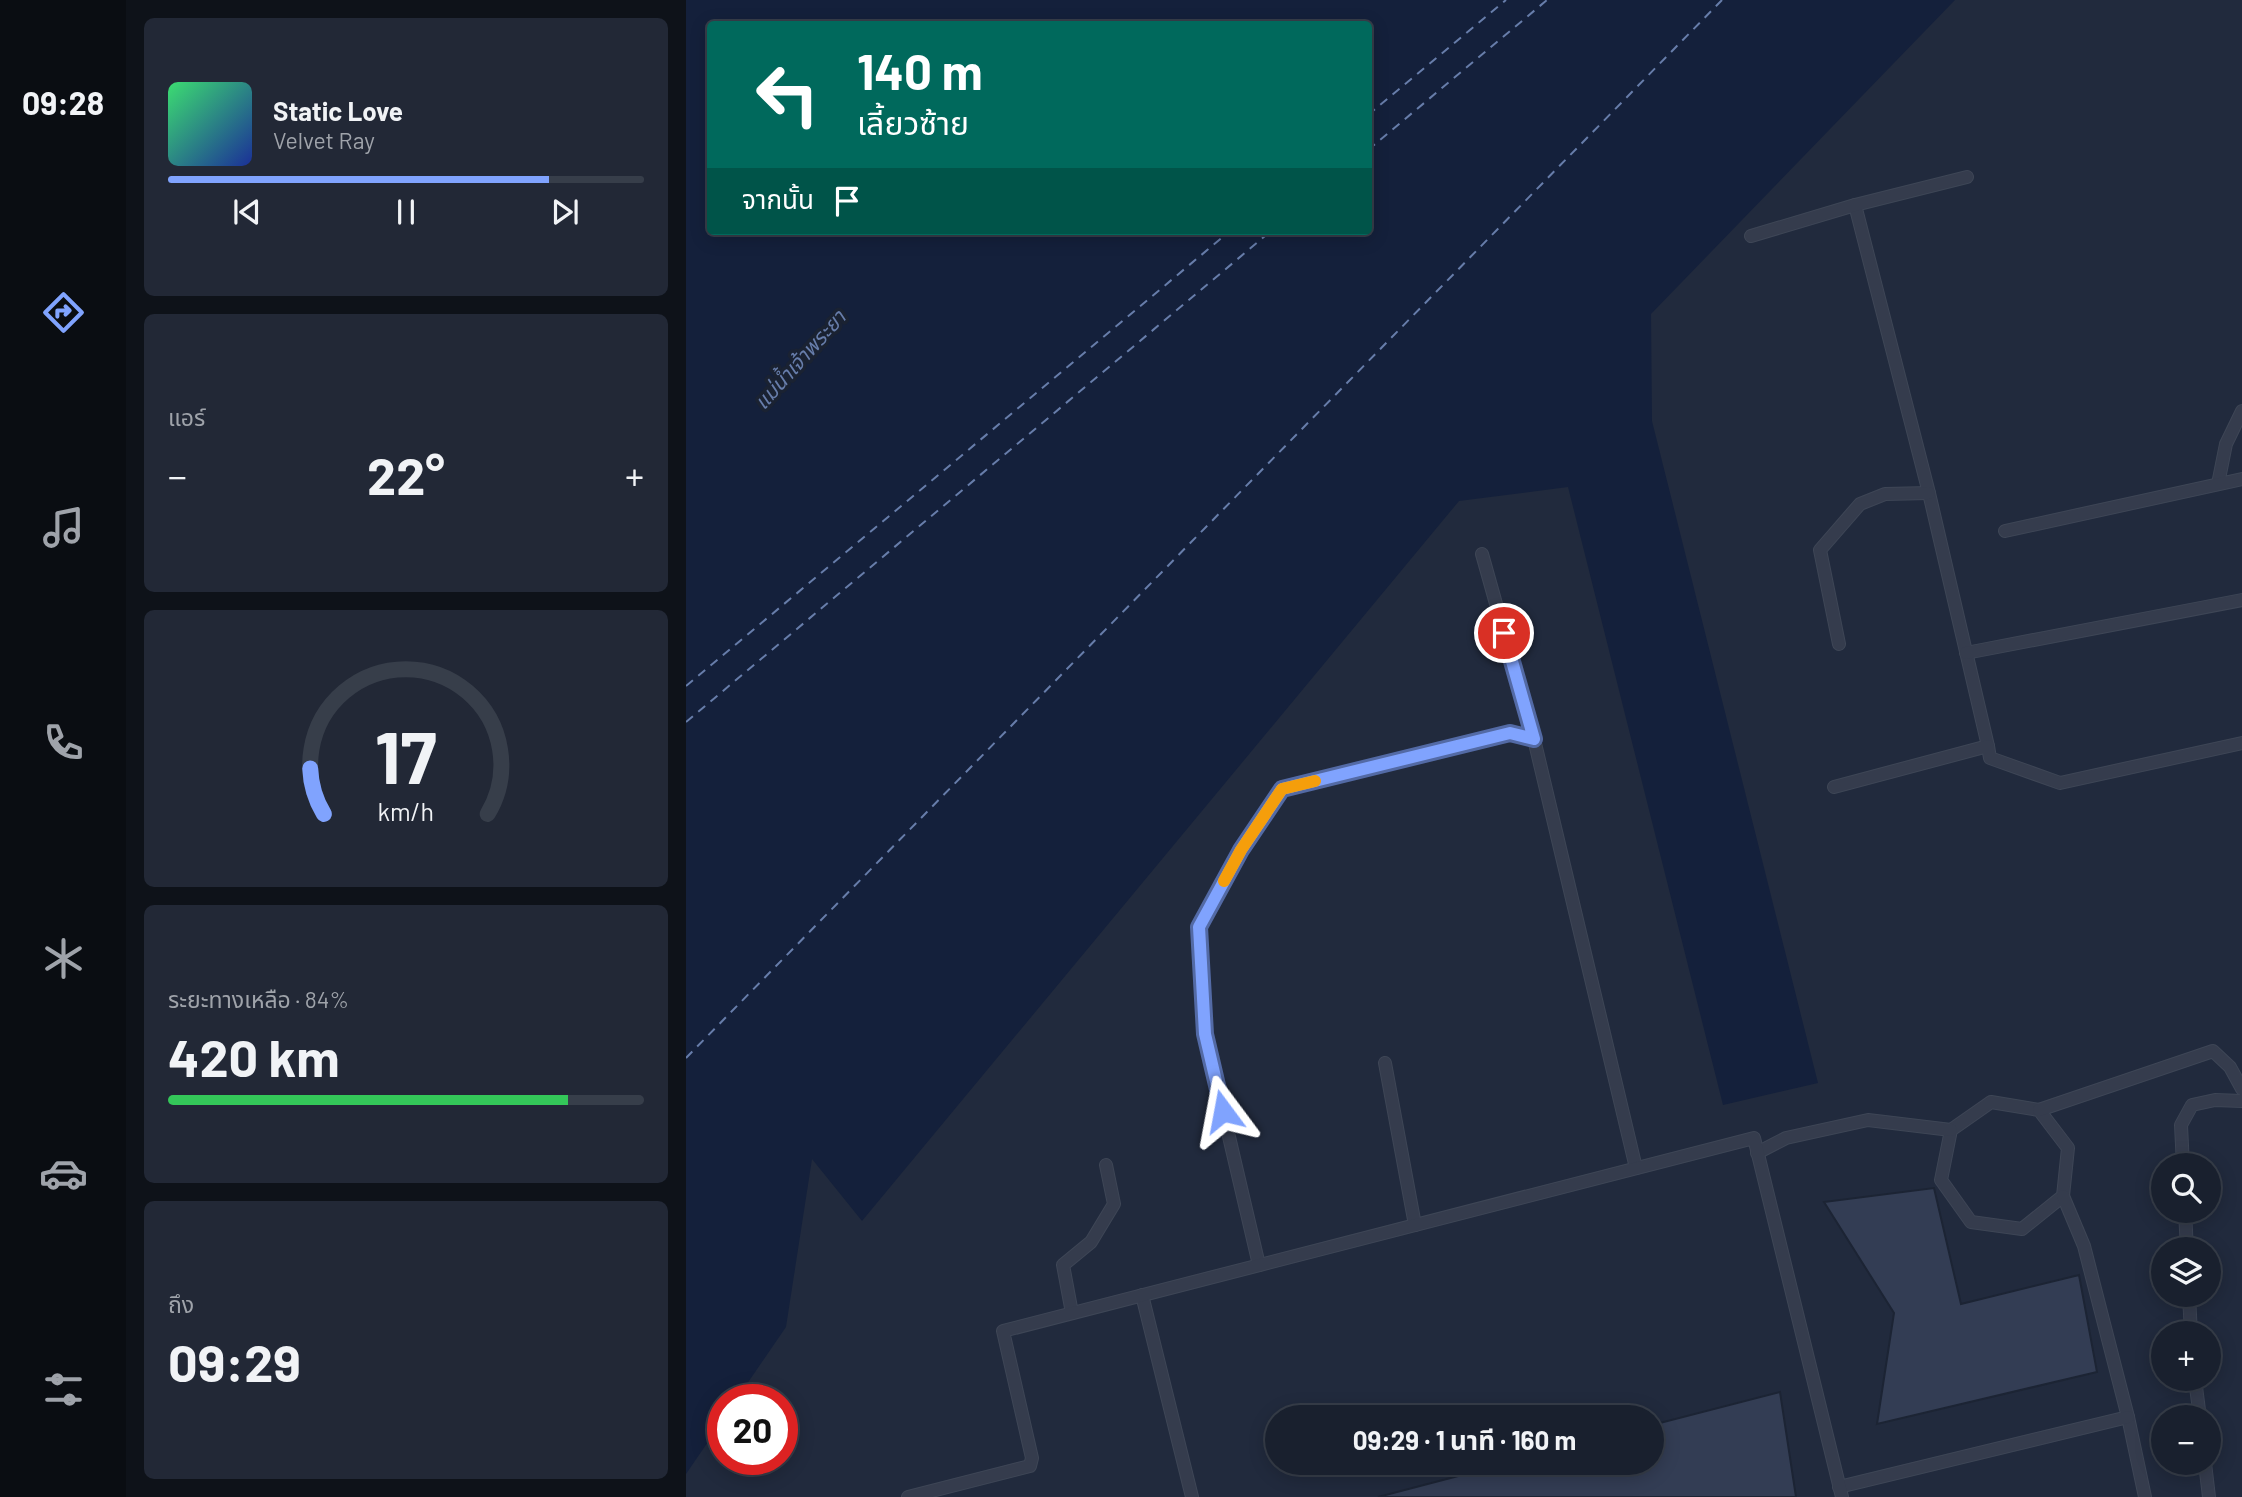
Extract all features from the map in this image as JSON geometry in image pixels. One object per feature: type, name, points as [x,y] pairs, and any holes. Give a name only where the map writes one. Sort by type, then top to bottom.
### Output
[{"type":"lane","points":[[1751,236],[1855,205],[1967,177]]},
{"type":"lane","points":[[1855,205],[1929,493],[1990,758],[2060,783],[2242,743]]},
{"type":"lane","points":[[2218,484],[2226,444],[2242,411]]},
{"type":"lane","points":[[2005,531],[2242,479]]},
{"type":"lane","points":[[1839,644],[1820,550],[1860,504],[1885,494],[1929,493]]},
{"type":"lane","points":[[1482,554],[1534,739],[1636,1168]]},
{"type":"lane","points":[[1966,653],[2242,600]]},
{"type":"lane","points":[[1259,1265],[1205,1034],[1199,927],[1241,850],[1282,789],[1510,733],[1534,739]]},
{"type":"lane","points":[[1834,787],[1987,746]]},
{"type":"lane","points":[[1757,1153],[1786,1138],[1868,1120],[1951,1130],[1991,1102],[2039,1110],[2213,1051],[2230,1067],[2242,1089]]},
{"type":"lane","points":[[1385,1063],[1415,1225]]},
{"type":"lane","points":[[2182,1153],[2181,1125],[2192,1105],[2216,1100],[2242,1101]]},
{"type":"lane","points":[[2039,1110],[2068,1148],[2063,1196],[2084,1246],[2128,1417],[2145,1497]]},
{"type":"lane","points":[[1951,1130],[1941,1181],[1971,1222],[2022,1229],[2063,1196]]},
{"type":"lane","points":[[908,1497],[1030,1466],[1032,1458],[1003,1331],[1754,1138],[1841,1492],[2128,1417]]},
{"type":"lane","points":[[1072,1313],[1063,1265],[1091,1242],[1114,1204],[1106,1165]]},
{"type":"lane","points":[[1142,1295],[1192,1497]]},
{"type":"lane","points":[[2206,1475],[2209,1497]]},
{"type":"water","name":"แม่น้ำเจ้าพระยา","points":[[686,0],[1955,0],[1651,314],[1652,421],[1818,1083],[1723,1105],[1568,487],[1459,501],[862,1221],[812,1159],[786,1327],[747,1384],[707,1384],[707,1443],[686,1474]]},
{"type":"building","points":[[1934,1188],[1961,1304],[2079,1275],[2097,1372],[1877,1424],[1894,1313],[1824,1202]]},
{"type":"building","points":[[1780,1392],[1796,1497],[1378,1497],[1462,1475],[1664,1475],[1664,1422]]},
{"type":"ferry route","points":[[1372,112],[1506,0]]},
{"type":"ferry route","points":[[1372,147],[1547,0]]},
{"type":"ferry route","points":[[686,1058],[1722,0]]},
{"type":"ferry route","points":[[686,686],[1225,235]]},
{"type":"ferry route","points":[[686,722],[1266,235]]},
{"type":"slow traffic","points":[[1224,881],[1241,850],[1282,789],[1315,781]]},
{"type":"route","points":[[1223,1111],[1205,1034],[1199,927],[1241,850],[1282,789],[1510,733],[1534,739],[1504,633]]}]
